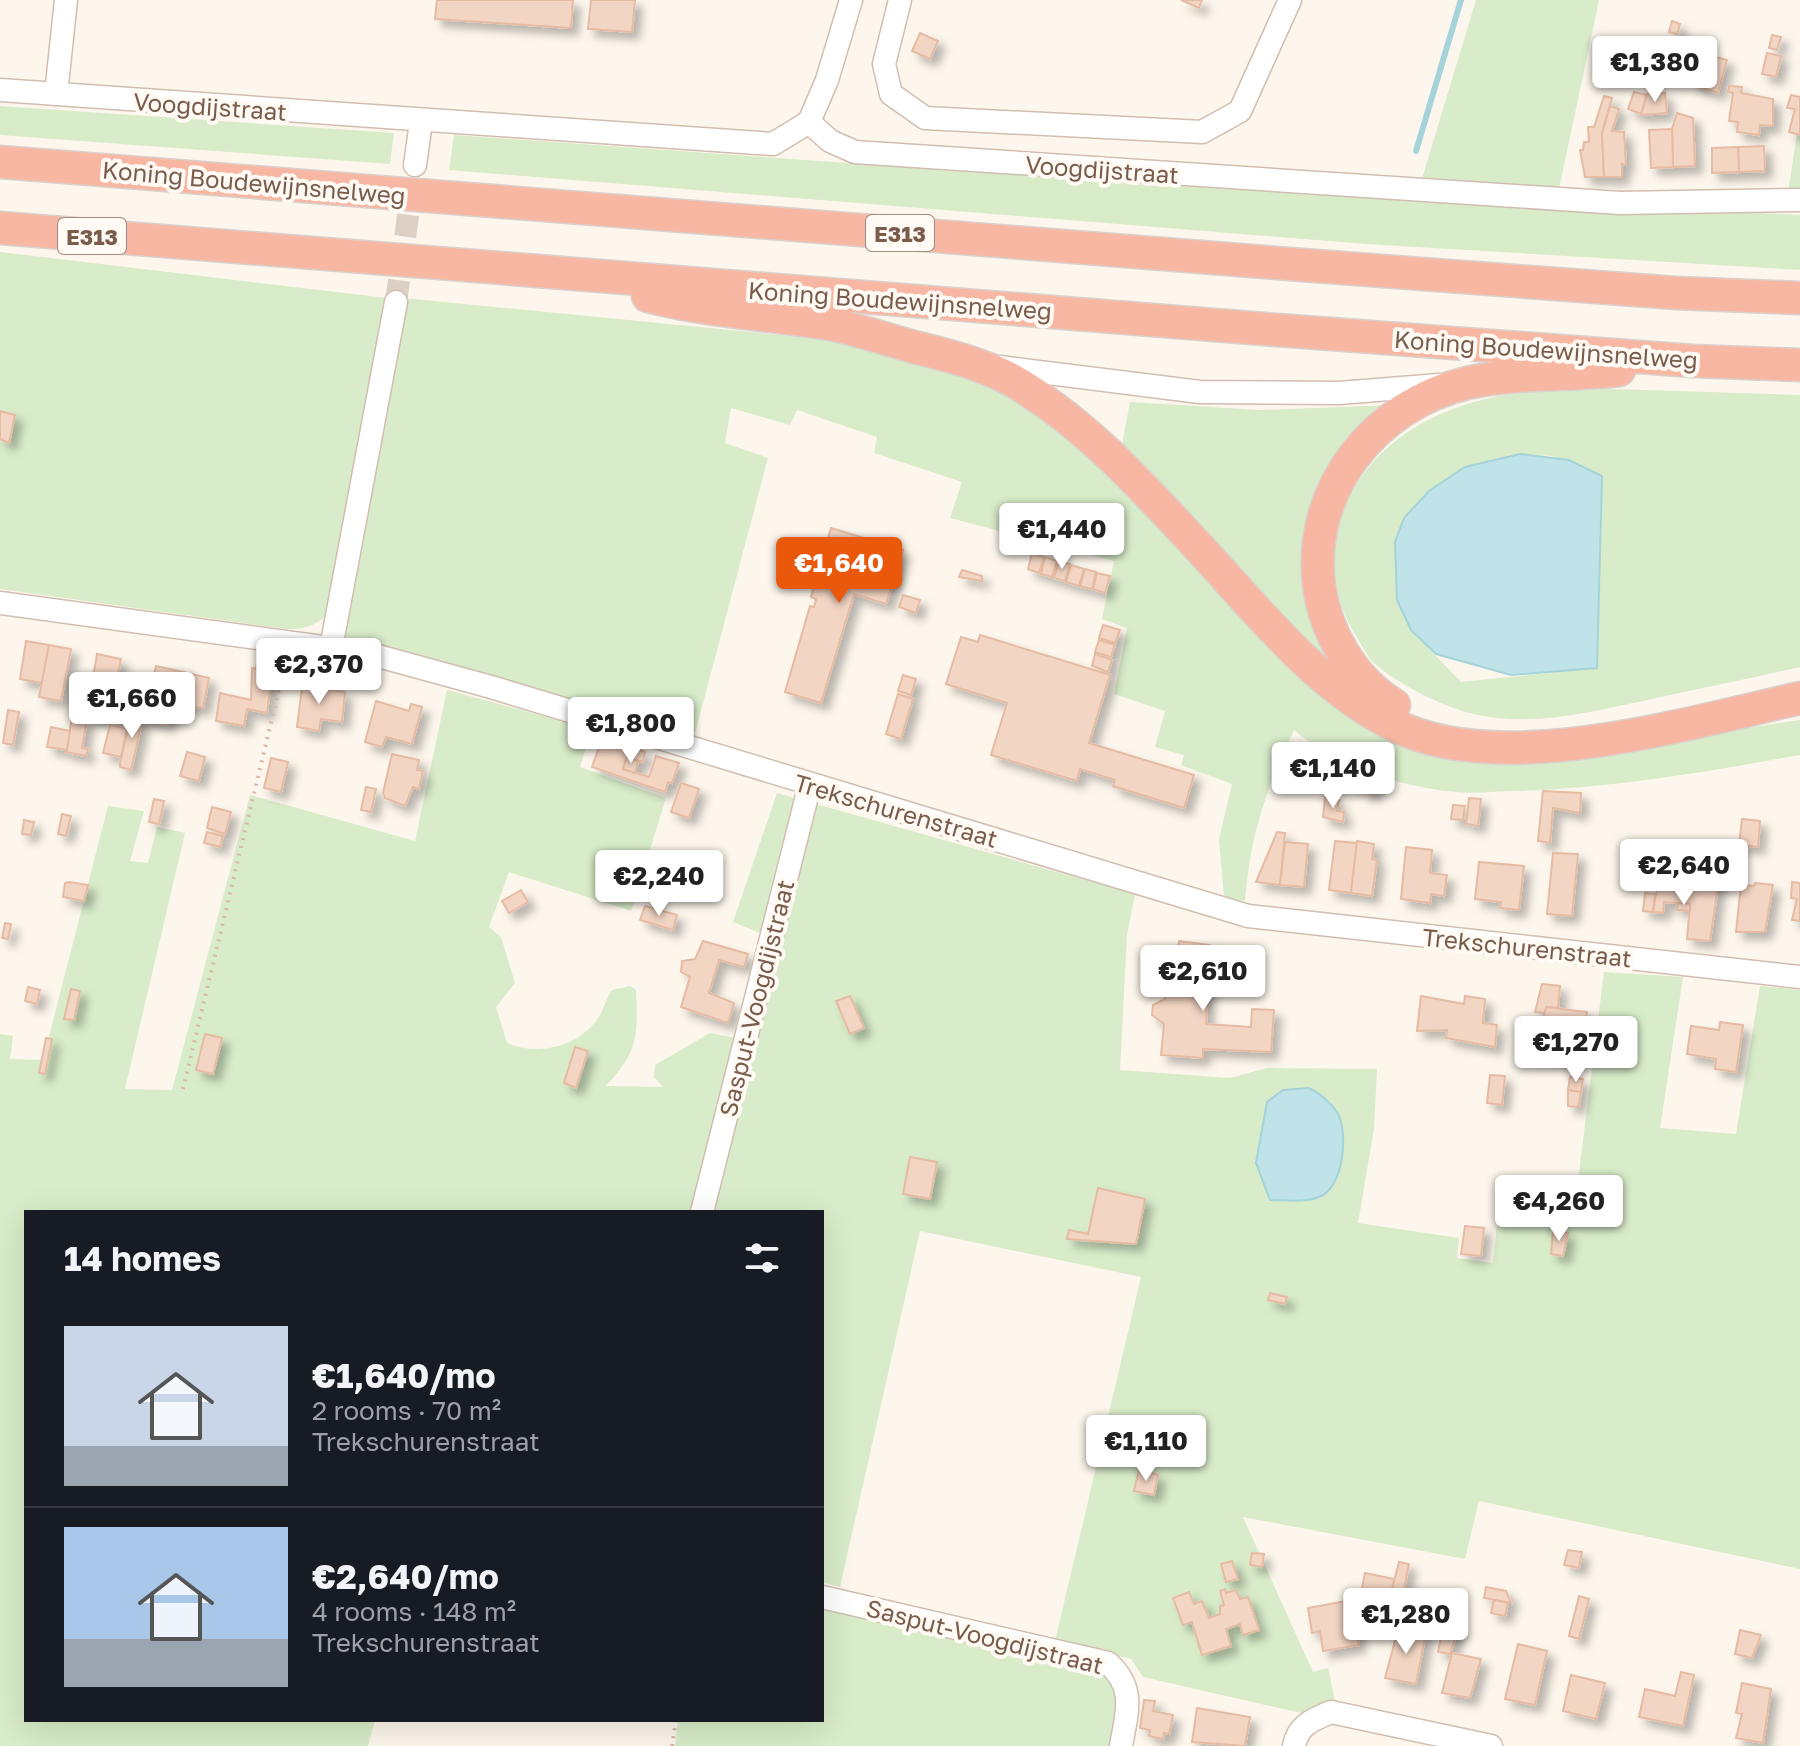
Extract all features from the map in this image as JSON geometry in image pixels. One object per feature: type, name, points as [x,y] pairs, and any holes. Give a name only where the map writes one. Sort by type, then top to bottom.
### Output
[{"type":"highway","name":"Koning Boudewijnsnelweg","points":[[0,162],[1289,264],[1676,293],[1800,298]]},
{"type":"highway","name":"Koning Boudewijnsnelweg","points":[[0,228],[1693,361],[1800,365]]},
{"type":"highway","points":[[572,275],[685,306],[826,324],[975,363],[1019,384],[1092,436],[1310,666],[1393,725],[1431,740],[1475,747],[1521,747],[1605,739],[1800,698]]},
{"type":"highway","points":[[1521,747],[1435,724],[1385,700],[1340,649],[1322,609],[1316,563],[1321,521],[1336,483],[1354,454],[1377,430],[1408,408],[1466,384],[1693,361]]},
{"type":"street","points":[[56,94],[66,0]]},
{"type":"street","points":[[809,122],[827,80],[851,0]]},
{"type":"street","points":[[900,0],[884,64],[887,79],[891,94],[925,118],[1202,132],[1240,111],[1290,0]]},
{"type":"street","name":"Voogdijstraat","points":[[0,90],[421,122],[773,144],[809,122],[830,141],[855,152],[1620,203],[1800,200]]},
{"type":"street","points":[[415,165],[421,122]]},
{"type":"street","points":[[331,648],[396,302]]},
{"type":"street","points":[[975,363],[1200,392],[1339,393],[1466,384]]},
{"type":"street","name":"Trekschurenstraat","points":[[0,603],[331,648],[449,675],[1248,916],[1800,977]]},
{"type":"street","name":"Sasput-Voogdijstraat","points":[[703,1210],[810,784]]},
{"type":"street","name":"Sasput-Voogdijstraat","points":[[824,1597],[1108,1663],[1122,1676],[1128,1695],[1121,1746]]},
{"type":"street","points":[[1294,1746],[1296,1733],[1308,1722],[1331,1712],[1491,1746]]},
{"type":"path","points":[[183,1089],[290,642]]},
{"type":"path","points":[[672,1746],[676,1722]]},
{"type":"green space","points":[[1476,0],[1599,0],[1559,189],[1421,182]]},
{"type":"green space","points":[[0,106],[394,133],[390,164],[0,135]]},
{"type":"green space","points":[[1800,114],[1800,199],[1787,199]]},
{"type":"green space","points":[[454,135],[890,166],[1800,215],[1800,270],[1366,244],[449,170]]},
{"type":"green space","points":[[0,252],[387,298],[328,614],[308,626],[286,629],[0,589]]},
{"type":"green space","points":[[404,298],[862,343],[1005,392],[1087,448],[1382,730],[1571,755],[1800,720],[1800,755],[1624,783],[1464,793],[1413,785],[1370,773],[1329,754],[1294,730],[1261,813],[1251,854],[1245,901],[1224,897],[1219,839],[1232,784],[1181,765],[1184,755],[1155,747],[1165,711],[1114,694],[1127,628],[1102,619],[1114,561],[950,518],[962,482],[874,453],[877,437],[797,410],[790,425],[731,408],[725,443],[768,458],[694,737],[345,636],[342,626]]},
{"type":"green space","points":[[1579,388],[1800,395],[1800,667],[1587,712],[1522,719],[1478,715],[1438,702],[1410,688],[1372,662],[1346,618],[1335,572],[1339,524],[1359,480],[1396,441],[1443,413],[1496,397]],"holes":[[[1520,454],[1552,456],[1587,467],[1597,668],[1461,682],[1411,630],[1465,467]]]},
{"type":"green space","points":[[1130,402],[1261,410],[1393,405],[1322,485],[1337,673],[1121,450]]},
{"type":"green space","points":[[447,690],[592,729],[580,767],[666,798],[631,911],[509,872],[489,927],[501,937],[515,983],[496,1007],[507,1043],[533,1049],[560,1046],[572,1041],[593,1024],[612,990],[630,986],[636,990],[634,1043],[624,1063],[606,1086],[663,1087],[654,1077],[655,1065],[710,1033],[735,1038],[692,1210],[24,1210],[24,1722],[374,1722],[368,1746],[0,1746],[0,1034],[13,1036],[10,1059],[43,1060],[108,806],[144,811],[130,861],[148,863],[157,827],[185,833],[125,1089],[172,1090],[250,795],[415,841]]},
{"type":"green space","points":[[777,793],[1135,894],[1127,935],[1120,1070],[1230,1078],[1267,1068],[1377,1069],[1374,1129],[1358,1223],[1459,1238],[1457,1258],[1493,1263],[1500,1195],[1575,1205],[1604,972],[1683,977],[1660,1128],[1736,1134],[1760,986],[1800,990],[1800,1569],[1479,1501],[1465,1559],[1243,1517],[1313,1672],[1328,1668],[1335,1700],[1301,1713],[1143,1677],[1131,1659],[1055,1641],[1141,1277],[920,1231],[840,1587],[824,1583],[824,1210],[708,1210],[774,939],[733,922]],"holes":[[[1309,1088],[1326,1098],[1336,1109],[1340,1136],[1320,1197],[1270,1200],[1256,1163],[1267,1102],[1283,1090]]]},
{"type":"green space","points":[[824,1603],[1103,1673],[1119,1695],[1112,1746],[675,1746],[678,1722],[824,1722]]},
{"type":"water","points":[[1520,454],[1569,460],[1602,476],[1597,668],[1511,675],[1436,654],[1411,630],[1397,600],[1395,542],[1404,518],[1429,491],[1465,467]]},
{"type":"water","points":[[1309,1088],[1331,1105],[1341,1121],[1343,1145],[1339,1171],[1334,1183],[1319,1197],[1301,1201],[1270,1200],[1256,1163],[1267,1102],[1283,1090]]},
{"type":"building","points":[[437,0],[573,0],[571,28],[435,19]]},
{"type":"building","points":[[591,0],[635,0],[632,32],[588,29]]},
{"type":"building","points":[[1181,0],[1202,0],[1199,8]]},
{"type":"building","points":[[1672,21],[1680,24],[1677,34],[1669,32]]},
{"type":"building","points":[[920,33],[938,41],[930,59],[912,51]]},
{"type":"building","points":[[1772,35],[1781,37],[1777,50],[1769,48]]},
{"type":"building","points":[[1668,40],[1677,43],[1673,60],[1664,58]]},
{"type":"building","points":[[1701,53],[1727,60],[1718,93],[1692,85]]},
{"type":"building","points":[[1767,53],[1781,56],[1776,77],[1762,74]]},
{"type":"building","points":[[1729,86],[1742,87],[1741,93],[1773,99],[1773,126],[1760,125],[1759,135],[1737,132],[1738,122],[1729,121],[1733,93],[1728,92]]},
{"type":"building","points":[[1634,92],[1647,95],[1641,114],[1628,109]]},
{"type":"building","points":[[1665,93],[1667,113],[1641,115],[1647,94]]},
{"type":"building","points":[[1791,95],[1800,97],[1800,135],[1789,132],[1795,109],[1787,108]]},
{"type":"building","points":[[1604,96],[1612,98],[1602,133],[1604,177],[1585,177],[1580,150],[1583,150],[1584,142],[1589,142],[1588,127],[1594,127]]},
{"type":"building","points":[[1610,106],[1619,109],[1612,131],[1624,132],[1626,165],[1622,164],[1622,177],[1604,177],[1602,133]]},
{"type":"building","points":[[1677,113],[1693,118],[1695,166],[1673,167],[1672,129]]},
{"type":"building","points":[[1672,129],[1673,167],[1651,168],[1649,130]]},
{"type":"building","points":[[1764,146],[1765,171],[1739,172],[1738,147]]},
{"type":"building","points":[[1738,147],[1739,172],[1712,173],[1712,148]]},
{"type":"building","points":[[0,411],[15,415],[9,443],[0,439]]},
{"type":"building","points":[[831,528],[903,550],[886,604],[854,594],[821,703],[785,692],[810,606],[814,607],[816,599],[811,597]]},
{"type":"building","points":[[1032,553],[1044,557],[1039,573],[1028,569]]},
{"type":"building","points":[[1045,557],[1057,561],[1052,577],[1041,574]]},
{"type":"building","points":[[1059,561],[1070,564],[1065,581],[1054,578]]},
{"type":"building","points":[[1071,565],[1084,569],[1079,586],[1066,582]]},
{"type":"building","points":[[1085,569],[1096,572],[1092,589],[1080,586]]},
{"type":"building","points":[[962,570],[982,576],[982,581],[959,577]]},
{"type":"building","points":[[1097,573],[1110,576],[1105,593],[1093,589]]},
{"type":"building","points":[[903,595],[920,600],[916,613],[899,607]]},
{"type":"building","points":[[1103,625],[1120,630],[1115,643],[1099,638]]},
{"type":"building","points":[[980,635],[1110,675],[1089,743],[1194,775],[1184,808],[1113,786],[1115,780],[1080,769],[1077,781],[991,755],[1007,703],[946,684],[961,637],[978,642]]},
{"type":"building","points":[[1099,640],[1115,645],[1111,657],[1095,652]]},
{"type":"building","points":[[26,641],[49,645],[42,683],[20,679]]},
{"type":"building","points":[[49,645],[71,649],[61,701],[39,697]]},
{"type":"building","points":[[97,654],[121,659],[118,675],[125,676],[118,721],[87,715]]},
{"type":"building","points":[[1095,654],[1112,660],[1108,672],[1092,666]]},
{"type":"building","points":[[258,658],[274,660],[267,713],[247,709],[244,726],[216,721],[220,693],[251,700],[252,668],[256,669]]},
{"type":"building","points":[[156,666],[183,672],[168,725],[145,720]]},
{"type":"building","points":[[183,672],[209,678],[203,708],[175,705]]},
{"type":"building","points":[[903,675],[916,679],[911,695],[898,691]]},
{"type":"building","points":[[303,680],[322,683],[321,688],[345,692],[342,722],[321,719],[319,731],[297,727]]},
{"type":"building","points":[[898,694],[913,699],[901,739],[886,734]]},
{"type":"building","points":[[376,701],[409,711],[411,704],[422,707],[412,744],[386,737],[382,747],[365,742]]},
{"type":"building","points":[[8,710],[19,712],[13,745],[3,743]]},
{"type":"building","points":[[132,710],[144,713],[131,770],[120,767],[120,763]]},
{"type":"building","points":[[72,717],[87,720],[82,748],[88,749],[86,756],[66,752]]},
{"type":"building","points":[[110,725],[127,729],[121,757],[103,753]]},
{"type":"building","points":[[51,727],[70,731],[67,750],[47,747]]},
{"type":"building","points":[[602,739],[645,752],[643,762],[627,757],[623,769],[649,777],[656,756],[679,763],[672,783],[668,782],[665,792],[592,767]]},
{"type":"building","points":[[187,752],[205,757],[199,781],[180,776]]},
{"type":"building","points":[[392,754],[419,760],[417,770],[423,771],[419,789],[413,787],[405,806],[385,798],[383,793]]},
{"type":"building","points":[[627,757],[638,761],[635,773],[623,769]]},
{"type":"building","points":[[271,758],[288,762],[281,792],[264,788]]},
{"type":"building","points":[[1351,771],[1363,773],[1362,784],[1350,782]]},
{"type":"building","points":[[1365,773],[1376,775],[1374,794],[1363,793]]},
{"type":"building","points":[[681,783],[699,789],[689,818],[671,812]]},
{"type":"building","points":[[366,787],[376,789],[371,812],[361,810]]},
{"type":"building","points":[[1543,791],[1581,793],[1580,813],[1553,808],[1550,843],[1538,841]]},
{"type":"building","points":[[1325,798],[1339,800],[1337,811],[1344,812],[1343,822],[1323,817]]},
{"type":"building","points":[[1469,798],[1481,799],[1478,826],[1466,824]]},
{"type":"building","points":[[154,799],[164,801],[159,824],[149,822]]},
{"type":"building","points":[[1453,805],[1465,806],[1463,820],[1451,819]]},
{"type":"building","points":[[212,807],[231,812],[225,834],[207,828]]},
{"type":"building","points":[[62,814],[71,816],[66,836],[58,834]]},
{"type":"building","points":[[1742,819],[1760,821],[1758,847],[1739,845]]},
{"type":"building","points":[[24,820],[34,822],[31,835],[22,834]]},
{"type":"building","points":[[207,832],[223,836],[220,847],[204,843]]},
{"type":"building","points":[[1277,832],[1285,833],[1280,885],[1256,882]]},
{"type":"building","points":[[1636,840],[1650,840],[1650,850],[1636,850]]},
{"type":"building","points":[[1335,841],[1357,843],[1351,893],[1329,890]]},
{"type":"building","points":[[1357,841],[1374,844],[1372,859],[1377,860],[1372,896],[1351,893]]},
{"type":"building","points":[[1285,842],[1308,844],[1304,887],[1280,885]]},
{"type":"building","points":[[1406,847],[1432,850],[1430,873],[1447,875],[1444,896],[1431,894],[1430,903],[1401,899]]},
{"type":"building","points":[[1697,850],[1723,852],[1710,941],[1687,939],[1690,904],[1664,902],[1663,913],[1653,912],[1659,877],[1693,880]]},
{"type":"building","points":[[1553,853],[1578,854],[1572,916],[1547,914]]},
{"type":"building","points":[[1479,862],[1524,866],[1519,910],[1500,908],[1501,902],[1475,899]]},
{"type":"building","points":[[1792,882],[1800,883],[1800,921],[1792,920],[1797,899],[1791,898]]},
{"type":"building","points":[[65,883],[88,885],[84,901],[63,897]]},
{"type":"building","points":[[1755,883],[1773,885],[1765,932],[1736,932],[1741,885],[1754,886]]},
{"type":"building","points":[[521,890],[528,902],[509,913],[502,901]]},
{"type":"building","points":[[1645,893],[1655,894],[1653,912],[1643,911]]},
{"type":"building","points":[[1678,903],[1690,904],[1690,911],[1677,910]]},
{"type":"building","points":[[645,906],[677,915],[673,930],[640,920]]},
{"type":"building","points":[[5,923],[11,924],[8,939],[2,938]]},
{"type":"building","points":[[703,941],[748,954],[744,967],[719,960],[709,993],[734,1003],[728,1023],[681,1007],[690,977],[681,972],[682,961],[695,959]]},
{"type":"building","points":[[1179,941],[1210,945],[1206,1024],[1251,1027],[1252,1009],[1274,1010],[1271,1052],[1203,1049],[1203,1058],[1161,1055],[1164,1024],[1152,1015],[1153,1005],[1165,999],[1167,978],[1175,979]]},
{"type":"building","points":[[1542,984],[1560,986],[1558,1008],[1546,1007],[1545,1013],[1535,1012]]},
{"type":"building","points":[[28,987],[40,990],[37,1004],[25,1001]]},
{"type":"building","points":[[71,989],[80,991],[74,1020],[64,1019]]},
{"type":"building","points":[[850,996],[864,1028],[850,1034],[836,1001]]},
{"type":"building","points":[[1421,996],[1464,1004],[1465,996],[1485,999],[1483,1023],[1497,1025],[1495,1047],[1446,1038],[1447,1030],[1417,1031]]},
{"type":"building","points":[[1546,1007],[1587,1012],[1584,1036],[1575,1037],[1573,1060],[1530,1055],[1532,1038],[1539,1039]]},
{"type":"building","points":[[1720,1022],[1743,1025],[1736,1072],[1715,1069],[1716,1059],[1687,1054],[1691,1026],[1719,1030]]},
{"type":"building","points":[[205,1034],[222,1038],[213,1074],[196,1070]]},
{"type":"building","points":[[46,1038],[52,1039],[45,1074],[39,1073]]},
{"type":"building","points":[[575,1047],[588,1051],[576,1088],[564,1083]]},
{"type":"building","points":[[1490,1075],[1505,1076],[1502,1105],[1487,1103]]},
{"type":"building","points":[[1570,1077],[1583,1079],[1581,1092],[1568,1090]]},
{"type":"building","points":[[1568,1090],[1581,1092],[1578,1107],[1568,1106]]},
{"type":"building","points":[[910,1157],[937,1162],[930,1199],[903,1194]]},
{"type":"building","points":[[1098,1188],[1145,1199],[1136,1244],[1067,1239],[1069,1230],[1088,1234]]},
{"type":"building","points":[[1465,1226],[1484,1228],[1481,1256],[1461,1254]]},
{"type":"building","points":[[1553,1231],[1568,1233],[1563,1256],[1551,1254]]},
{"type":"building","points":[[1270,1293],[1287,1297],[1285,1304],[1268,1300]]},
{"type":"building","points":[[1139,1470],[1158,1475],[1154,1495],[1134,1491]]},
{"type":"building","points":[[1568,1550],[1582,1552],[1579,1568],[1564,1565]]},
{"type":"building","points":[[1252,1553],[1264,1554],[1262,1567],[1250,1565]]},
{"type":"building","points":[[1232,1561],[1238,1579],[1226,1582],[1221,1564]]},
{"type":"building","points":[[1399,1562],[1409,1564],[1402,1598],[1390,1596]]},
{"type":"building","points":[[1365,1573],[1394,1579],[1390,1598],[1361,1593]]},
{"type":"building","points":[[1486,1587],[1506,1591],[1511,1603],[1484,1598]]},
{"type":"building","points":[[1225,1589],[1226,1593],[1236,1590],[1240,1599],[1248,1597],[1259,1630],[1243,1635],[1240,1624],[1226,1629],[1231,1646],[1202,1655],[1192,1622],[1183,1625],[1173,1598],[1189,1592],[1194,1604],[1202,1601],[1209,1618],[1220,1614],[1220,1606],[1224,1605],[1220,1591]]},
{"type":"building","points":[[1579,1596],[1589,1599],[1579,1639],[1569,1636]]},
{"type":"building","points":[[1352,1600],[1359,1645],[1323,1651],[1320,1631],[1312,1633],[1308,1608]]},
{"type":"building","points":[[1494,1600],[1508,1603],[1505,1616],[1491,1613]]},
{"type":"building","points":[[1444,1623],[1459,1626],[1450,1654],[1438,1652]]},
{"type":"building","points":[[1399,1626],[1407,1628],[1405,1639],[1408,1628],[1426,1632],[1416,1684],[1385,1678]]},
{"type":"building","points":[[1740,1630],[1761,1635],[1752,1658],[1735,1654]]},
{"type":"building","points":[[1518,1644],[1547,1651],[1535,1705],[1505,1699]]},
{"type":"building","points":[[1452,1653],[1481,1659],[1470,1698],[1442,1693]]},
{"type":"building","points":[[1681,1672],[1694,1675],[1683,1726],[1639,1717],[1645,1689],[1675,1696]]},
{"type":"building","points":[[1571,1675],[1605,1683],[1596,1719],[1563,1711]]},
{"type":"building","points":[[1742,1683],[1771,1689],[1763,1743],[1736,1738],[1742,1714],[1736,1713]]},
{"type":"building","points":[[1144,1700],[1155,1701],[1153,1711],[1173,1715],[1169,1734],[1164,1733],[1163,1739],[1149,1736],[1150,1730],[1140,1728]]},
{"type":"building","points":[[1197,1708],[1250,1717],[1245,1746],[1192,1742]]},
{"type":"waterway","points":[[1416,151],[1461,0]]},
{"type":"tunnel","points":[[396,302],[413,180]]}]
